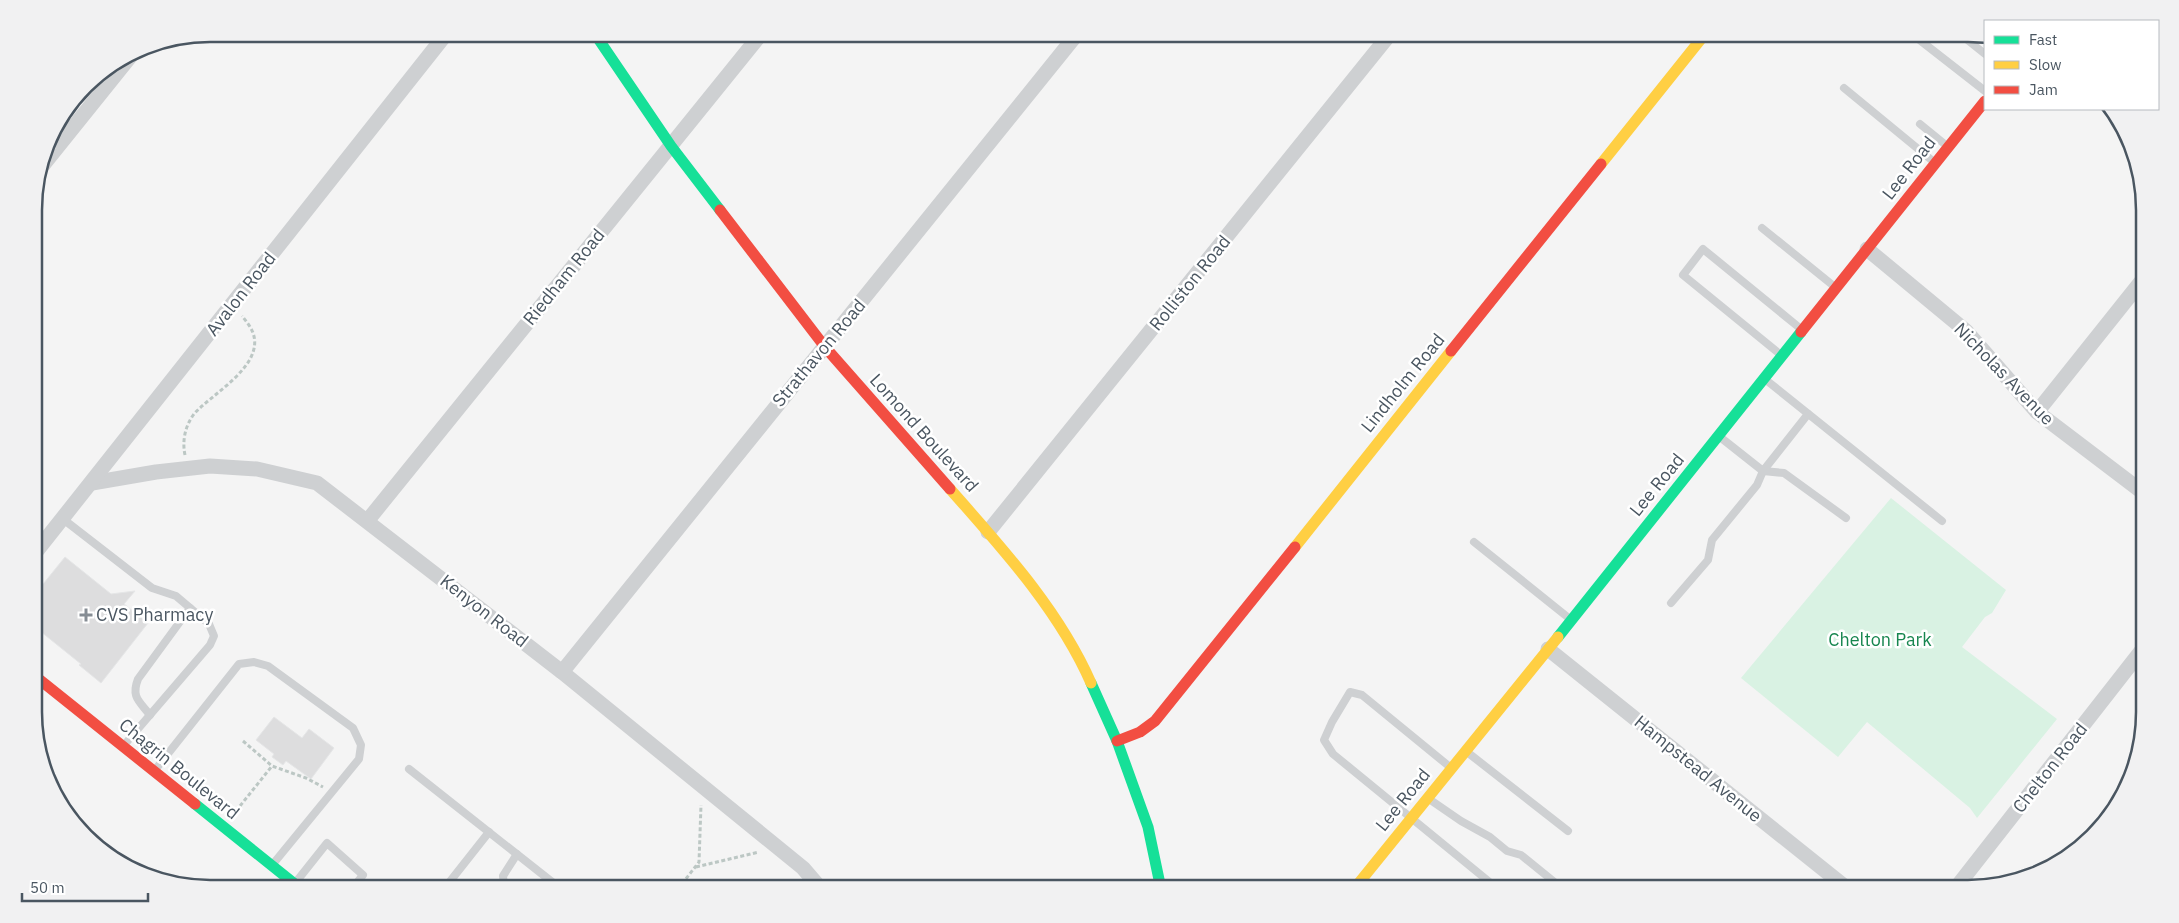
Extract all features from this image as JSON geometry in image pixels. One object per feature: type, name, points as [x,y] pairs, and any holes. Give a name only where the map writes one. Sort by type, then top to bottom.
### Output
[{"type":"street","name":"Rolliston Road","points":[[988,532],[1383,42]]},
{"type":"street","name":"Lindholm Road","points":[[1117,741],[1140,732],[1155,720],[1698,42]]},
{"type":"street","name":"Avalon Road","points":[[42,545],[439,43]]},
{"type":"street","name":"Lomond Boulevard","points":[[601,43],[671,146],[824,347],[988,532],[1048,608],[1084,667],[1117,741],[1148,827],[1158,880]]},
{"type":"street","name":"Riedham Road","points":[[368,520],[754,43]]},
{"type":"street","name":"Strathavon Road","points":[[562,672],[1070,43]]},
{"type":"street","points":[[53,153],[122,68]]},
{"type":"street","name":"Lee Road","points":[[1363,880],[1984,102]]},
{"type":"street","name":"Nicholas Avenue","points":[[1868,249],[1966,331],[2036,412],[2136,487]]},
{"type":"street","points":[[2036,412],[2136,288]]},
{"type":"street","name":"Kenyon Road","points":[[92,483],[156,472],[210,466],[257,470],[317,483],[368,520],[562,672],[803,868],[813,880]]},
{"type":"street","name":"Hampstead Avenue","points":[[1548,649],[1837,880]]},
{"type":"street","name":"Chelton Road","points":[[1962,880],[2136,658]]},
{"type":"street","name":"Chagrin Boulevard","points":[[42,682],[289,880]]},
{"type":"lane","points":[[1922,42],[1984,90]]},
{"type":"lane","points":[[1970,42],[1984,53]]},
{"type":"lane","points":[[1844,88],[1936,163]]},
{"type":"lane","points":[[1920,124],[1948,147]]},
{"type":"lane","points":[[1762,228],[1836,288]]},
{"type":"lane","points":[[1782,356],[1683,275],[1703,249],[1803,330]]},
{"type":"lane","points":[[1764,378],[1942,521]]},
{"type":"lane","points":[[1671,603],[1708,560],[1712,540],[1757,484],[1764,471],[1808,414]]},
{"type":"lane","points":[[1718,436],[1764,471],[1784,473],[1846,518]]},
{"type":"lane","points":[[63,519],[152,588],[176,596],[210,624],[214,636],[210,645],[123,746]]},
{"type":"lane","points":[[1474,542],[1571,620]]},
{"type":"lane","points":[[150,715],[137,699],[134,689],[190,608]]},
{"type":"lane","points":[[154,771],[239,664],[254,662],[268,666],[353,728],[361,745],[359,759],[272,866]]},
{"type":"lane","points":[[1452,768],[1362,695],[1350,692],[1332,722],[1324,740],[1333,754],[1487,880]]},
{"type":"lane","points":[[1466,751],[1568,831]]},
{"type":"lane","points":[[409,769],[550,880]]},
{"type":"lane","points":[[1428,798],[1461,821],[1490,837],[1507,851],[1521,855],[1552,880]]},
{"type":"lane","points":[[451,880],[489,832]]},
{"type":"lane","points":[[303,880],[327,843],[363,875],[359,880]]},
{"type":"lane","points":[[503,880],[502,876],[517,854]]},
{"type":"path","points":[[185,455],[183,447],[184,432],[194,414],[241,372],[252,354],[253,333],[242,316]]},
{"type":"path","points":[[243,740],[272,766],[306,778],[332,792]]},
{"type":"path","points":[[240,806],[272,766]]},
{"type":"path","points":[[685,880],[699,862],[701,805]]},
{"type":"path","points":[[695,867],[759,852]]},
{"type":"green space","name":"Chelton Park","points":[[1891,498],[2006,590],[1992,613],[1985,617],[1962,647],[2057,719],[1977,818],[1970,808],[1867,722],[1838,757],[1741,678]]},
{"type":"building","name":"CVS Pharmacy","points":[[65,557],[111,594],[135,591],[124,604],[148,623],[101,683],[42,633],[42,585]]},
{"type":"building","points":[[274,717],[302,738],[309,729],[334,748],[311,779],[286,761],[283,765],[272,757],[274,754],[256,740]]},
{"type":"traffic: fast","points":[[601,43],[671,146],[720,210]]},
{"type":"traffic: fast","points":[[1558,637],[1801,332]]},
{"type":"traffic: fast","points":[[1091,683],[1117,741],[1148,827],[1159,880]]},
{"type":"traffic: fast","points":[[195,804],[290,880]]},
{"type":"traffic: slow","points":[[1601,164],[1698,42]]},
{"type":"traffic: slow","points":[[1295,547],[1451,351]]},
{"type":"traffic: slow","points":[[950,489],[1009,557],[1046,605],[1063,630],[1091,683]]},
{"type":"traffic: slow","points":[[1361,880],[1558,637]]},
{"type":"traffic: jam","points":[[1801,332],[1984,102]]},
{"type":"traffic: jam","points":[[1451,351],[1601,164]]},
{"type":"traffic: jam","points":[[720,210],[825,347],[950,489]]},
{"type":"traffic: jam","points":[[1117,741],[1140,732],[1155,721],[1295,547]]},
{"type":"traffic: jam","points":[[42,682],[195,804]]},
{"type":"place","name":"CVS Pharmacy","points":[[86,615]]}]
